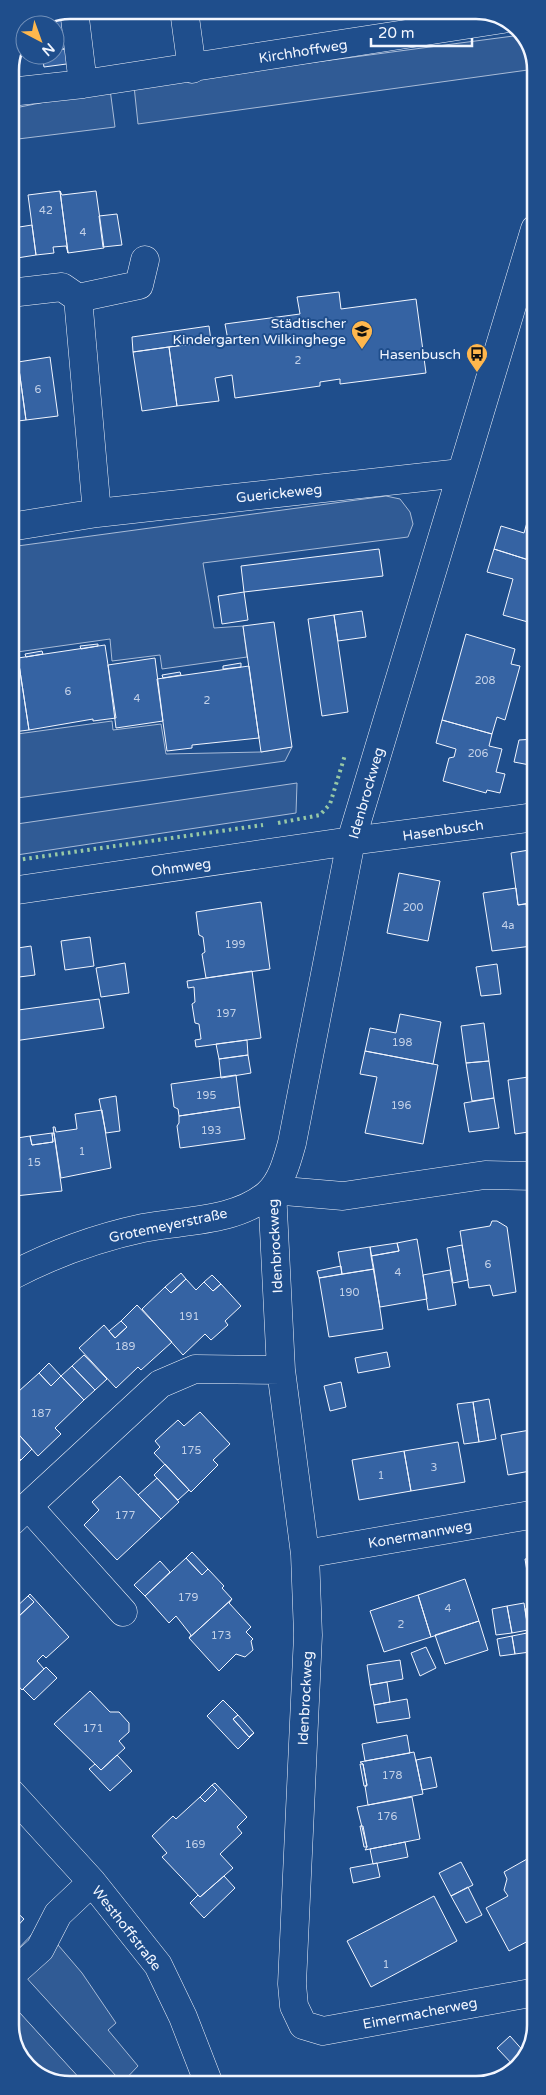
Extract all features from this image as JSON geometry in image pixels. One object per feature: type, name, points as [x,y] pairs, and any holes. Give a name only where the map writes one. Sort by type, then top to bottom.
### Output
[{"type":"street","points":[[75,19],[83,84]]},
{"type":"street","points":[[185,19],[192,69]]},
{"type":"street","name":"Kirchhoffweg","points":[[19,91],[192,69],[490,21]]},
{"type":"street","points":[[19,292],[62,287],[78,298],[139,285],[145,260]]},
{"type":"street","name":"Idenbrockweg","points":[[304,2025],[294,2006],[292,1984],[308,1635],[304,1554],[281,1370],[272,1190],[283,1173],[292,1143],[351,841],[461,473],[527,272]]},
{"type":"street","points":[[78,298],[97,513]]},
{"type":"street","name":"Guerickeweg","points":[[19,526],[97,513],[461,473]]},
{"type":"street","name":"Hasenbusch","points":[[351,841],[527,818]]},
{"type":"street","name":"Ohmweg","points":[[19,890],[351,841]]},
{"type":"street","points":[[272,1190],[342,1196],[485,1175],[527,1176]]},
{"type":"street","name":"Grotemeyerstraße","points":[[19,1272],[61,1251],[80,1244],[143,1228],[223,1214],[255,1203],[272,1190]]},
{"type":"street","points":[[123,1612],[19,1514],[160,1384],[195,1369],[281,1370]]},
{"type":"street","name":"Konermannweg","points":[[304,1554],[527,1516]]},
{"type":"street","name":"Westhoffstraße","points":[[19,1801],[92,1882],[158,1965],[183,2017],[206,2076]]},
{"type":"street","points":[[19,1968],[40,1949],[58,1914],[92,1882]]},
{"type":"street","points":[[19,1991],[97,2076]]},
{"type":"street","name":"Eimermacherweg","points":[[304,2025],[323,2030],[527,1994]]},
{"type":"shaded area","points":[[515,36],[523,50],[527,70],[138,124],[134,86]]},
{"type":"shaded area","points":[[110,89],[115,127],[19,139],[19,107]]},
{"type":"shaded area","points":[[386,496],[400,499],[410,512],[413,524],[408,537],[203,563],[214,628],[243,626],[247,657],[162,669],[160,655],[112,661],[110,639],[19,652],[19,546]]},
{"type":"shaded area","points":[[112,721],[113,730],[161,724],[166,754],[261,752],[292,747],[285,761],[19,798],[19,734]]},
{"type":"shaded area","points":[[297,783],[296,813],[19,855],[19,824]]},
{"type":"shaded area","points":[[41,1925],[82,1973],[116,2023],[108,2030],[138,2066],[129,2076],[56,2075],[36,2064],[29,2056],[23,2045],[19,2025],[19,1948]]},
{"type":"building","points":[[68,19],[70,33],[65,34],[65,20]]},
{"type":"building","points":[[70,33],[72,48],[65,49],[65,34]]},
{"type":"building","points":[[72,48],[74,63],[65,64],[65,49]]},
{"type":"building","points":[[60,191],[62,195],[96,191],[104,248],[68,253]]},
{"type":"building","points":[[60,191],[68,253],[66,246],[53,247],[54,253],[36,255],[28,195]]},
{"type":"building","points":[[117,214],[122,245],[103,247],[99,216]]},
{"type":"building","points":[[32,225],[36,255],[19,258],[19,227]]},
{"type":"building","points":[[339,292],[341,309],[416,299],[426,373],[340,384],[340,379],[320,382],[320,386],[235,398],[232,375],[215,378],[219,401],[177,406],[169,347],[228,340],[225,324],[300,314],[297,297]]},
{"type":"building","points":[[209,326],[211,341],[133,352],[132,337]]},
{"type":"building","points":[[169,347],[177,406],[142,411],[133,352]]},
{"type":"building","points":[[50,357],[58,416],[26,420],[19,362]]},
{"type":"building","points":[[19,369],[26,420],[19,421]]},
{"type":"building","points":[[527,522],[527,559],[494,549],[501,526],[524,533]]},
{"type":"building","points":[[379,549],[383,576],[244,592],[241,566]]},
{"type":"building","points":[[494,549],[527,559],[527,622],[503,615],[513,579],[487,572]]},
{"type":"building","points":[[244,592],[248,620],[222,624],[218,596]]},
{"type":"building","points":[[362,611],[366,637],[338,641],[334,615]]},
{"type":"building","points":[[334,615],[348,712],[322,716],[308,619]]},
{"type":"building","points":[[274,622],[292,747],[261,752],[243,626]]},
{"type":"building","points":[[466,634],[515,649],[511,664],[520,666],[505,720],[497,717],[492,734],[442,720]]},
{"type":"building","points":[[98,644],[98,646],[81,649],[80,646]]},
{"type":"building","points":[[105,645],[116,718],[93,721],[93,719],[29,730],[19,658]]},
{"type":"building","points":[[42,651],[43,654],[26,657],[25,654]]},
{"type":"building","points":[[155,658],[163,721],[116,728],[108,665]]},
{"type":"building","points":[[241,663],[241,667],[223,669],[223,666]]},
{"type":"building","points":[[19,665],[29,730],[19,731]]},
{"type":"building","points":[[249,666],[259,738],[192,745],[192,748],[167,751],[157,679]]},
{"type":"building","points":[[180,672],[181,675],[163,678],[162,675]]},
{"type":"building","points":[[442,720],[492,734],[489,746],[502,749],[496,772],[505,774],[500,793],[487,790],[486,793],[443,781],[449,758],[454,757],[456,749],[436,743]]},
{"type":"building","points":[[519,740],[527,740],[527,764],[514,762]]},
{"type":"building","points":[[527,850],[527,903],[518,905],[511,853]]},
{"type":"building","points":[[399,873],[440,881],[428,941],[387,933]]},
{"type":"building","points":[[516,888],[518,905],[526,904],[527,947],[492,951],[483,893]]},
{"type":"building","points":[[261,902],[270,969],[206,978],[202,954],[205,952],[203,937],[199,935],[196,912]]},
{"type":"building","points":[[90,937],[94,966],[65,970],[61,941]]},
{"type":"building","points":[[31,946],[35,975],[19,977],[19,948]]},
{"type":"building","points":[[125,963],[129,993],[101,997],[96,968]]},
{"type":"building","points":[[497,964],[501,994],[481,996],[476,967]]},
{"type":"building","points":[[252,971],[261,1038],[196,1047],[195,1040],[201,1039],[199,1024],[195,1023],[192,1004],[195,1002],[194,987],[188,988],[187,981]]},
{"type":"building","points":[[99,999],[104,1028],[19,1040],[19,1010]]},
{"type":"building","points":[[400,1014],[441,1022],[433,1064],[365,1051],[370,1028],[396,1033]]},
{"type":"building","points":[[484,1023],[489,1061],[466,1063],[461,1026]]},
{"type":"building","points":[[247,1040],[248,1055],[219,1059],[216,1044]]},
{"type":"building","points":[[365,1051],[438,1065],[423,1144],[365,1133],[377,1077],[360,1074]]},
{"type":"building","points":[[248,1055],[251,1073],[221,1078],[219,1059]]},
{"type":"building","points":[[489,1061],[494,1098],[472,1101],[466,1063]]},
{"type":"building","points":[[236,1075],[240,1107],[179,1116],[178,1109],[174,1107],[171,1084]]},
{"type":"building","points":[[527,1077],[527,1132],[515,1134],[508,1080]]},
{"type":"building","points":[[116,1096],[120,1131],[106,1133],[99,1099]]},
{"type":"building","points":[[494,1098],[499,1128],[469,1132],[464,1103]]},
{"type":"building","points":[[240,1107],[245,1139],[180,1148],[177,1126],[179,1116]]},
{"type":"building","points":[[102,1110],[111,1168],[61,1178],[53,1127],[55,1127],[56,1132],[77,1129],[75,1114]]},
{"type":"building","points":[[52,1133],[54,1133],[62,1191],[19,1196],[19,1138],[30,1136],[32,1145],[53,1142]]},
{"type":"building","points":[[52,1133],[53,1142],[32,1145],[30,1136]]},
{"type":"building","points":[[492,1221],[497,1221],[507,1227],[516,1292],[493,1296],[490,1285],[469,1288],[460,1231],[490,1226]]},
{"type":"building","points":[[417,1239],[427,1299],[380,1307],[371,1256],[399,1251],[397,1243]]},
{"type":"building","points":[[397,1243],[399,1251],[371,1256],[370,1247]]},
{"type":"building","points":[[462,1245],[468,1280],[453,1283],[447,1248]]},
{"type":"building","points":[[370,1247],[374,1269],[342,1274],[338,1252]]},
{"type":"building","points":[[341,1266],[342,1274],[319,1278],[317,1271]]},
{"type":"building","points":[[374,1269],[383,1329],[329,1337],[319,1278]]},
{"type":"building","points":[[450,1270],[456,1305],[428,1310],[423,1275]]},
{"type":"building","points":[[181,1273],[186,1279],[171,1293],[165,1287]]},
{"type":"building","points":[[212,1275],[221,1284],[213,1291],[204,1282]]},
{"type":"building","points":[[186,1279],[196,1290],[204,1282],[213,1291],[221,1284],[241,1306],[225,1321],[228,1325],[211,1340],[205,1334],[183,1355],[142,1309],[165,1287],[171,1293]]},
{"type":"building","points":[[137,1305],[172,1342],[141,1370],[138,1367],[116,1388],[79,1348],[104,1325],[115,1338],[127,1327],[121,1321]]},
{"type":"building","points":[[121,1321],[127,1327],[115,1338],[109,1331]]},
{"type":"building","points":[[387,1352],[390,1367],[358,1373],[355,1358]]},
{"type":"building","points":[[84,1355],[107,1379],[95,1390],[72,1366]]},
{"type":"building","points":[[49,1363],[61,1376],[51,1386],[39,1373]]},
{"type":"building","points":[[72,1366],[95,1390],[84,1400],[61,1376]]},
{"type":"building","points":[[39,1373],[51,1386],[61,1376],[84,1400],[55,1428],[61,1434],[38,1456],[19,1435],[19,1391]]},
{"type":"building","points":[[341,1382],[346,1407],[330,1411],[324,1386]]},
{"type":"building","points":[[489,1399],[496,1439],[479,1442],[473,1402]]},
{"type":"building","points":[[473,1402],[479,1442],[464,1444],[457,1404]]},
{"type":"building","points":[[200,1412],[230,1444],[213,1460],[218,1465],[191,1492],[154,1453],[160,1447],[155,1441],[178,1420],[184,1426]]},
{"type":"building","points":[[527,1431],[527,1472],[508,1475],[501,1435]]},
{"type":"building","points":[[19,1435],[32,1449],[21,1460],[19,1458]]},
{"type":"building","points":[[458,1442],[465,1482],[411,1491],[404,1451]]},
{"type":"building","points":[[404,1451],[411,1491],[359,1500],[352,1460]]},
{"type":"building","points":[[165,1464],[189,1490],[178,1500],[154,1475]]},
{"type":"building","points":[[120,1476],[161,1519],[117,1560],[84,1525],[99,1510],[92,1502]]},
{"type":"building","points":[[157,1478],[179,1502],[161,1519],[138,1495]]},
{"type":"building","points":[[192,1552],[208,1569],[202,1575],[186,1558]]},
{"type":"building","points":[[186,1558],[202,1575],[208,1569],[224,1586],[222,1588],[232,1599],[189,1638],[191,1635],[176,1616],[169,1623],[145,1596]]},
{"type":"building","points":[[160,1561],[170,1572],[145,1596],[134,1585]]},
{"type":"building","points":[[465,1579],[479,1621],[431,1637],[418,1595]]},
{"type":"building","points":[[30,1594],[69,1637],[46,1658],[43,1655],[37,1661],[44,1669],[22,1690],[19,1687],[19,1616],[34,1602],[28,1596]]},
{"type":"building","points":[[418,1595],[431,1637],[384,1652],[370,1611]]},
{"type":"building","points":[[28,1596],[34,1602],[19,1616],[19,1604]]},
{"type":"building","points":[[232,1599],[229,1603],[251,1627],[246,1632],[253,1639],[251,1641],[253,1650],[245,1657],[236,1654],[219,1671],[189,1638]]},
{"type":"building","points":[[524,1603],[527,1630],[512,1633],[507,1606]]},
{"type":"building","points":[[507,1606],[512,1633],[496,1635],[492,1609]]},
{"type":"building","points":[[479,1621],[488,1650],[445,1664],[435,1635]]},
{"type":"building","points":[[527,1633],[527,1652],[515,1654],[512,1636]]},
{"type":"building","points":[[512,1636],[515,1654],[500,1656],[497,1639]]},
{"type":"building","points":[[426,1647],[436,1668],[420,1676],[411,1653]]},
{"type":"building","points":[[400,1660],[403,1679],[370,1685],[367,1665]]},
{"type":"building","points":[[46,1667],[57,1678],[34,1700],[23,1689]]},
{"type":"building","points":[[387,1682],[390,1702],[374,1705],[370,1685]]},
{"type":"building","points":[[90,1691],[110,1712],[119,1712],[129,1723],[129,1732],[119,1741],[125,1748],[101,1770],[54,1724]]},
{"type":"building","points":[[407,1699],[410,1718],[377,1723],[374,1705]]},
{"type":"building","points":[[223,1700],[238,1715],[233,1719],[249,1737],[254,1733],[238,1749],[207,1716]]},
{"type":"building","points":[[238,1715],[254,1733],[249,1737],[233,1719]]},
{"type":"building","points":[[407,1735],[410,1753],[365,1761],[362,1744]]},
{"type":"building","points":[[414,1752],[423,1794],[368,1805],[365,1786],[367,1785],[363,1764],[360,1762]]},
{"type":"building","points":[[117,1755],[132,1771],[110,1791],[89,1769],[95,1764],[101,1770]]},
{"type":"building","points":[[431,1757],[437,1787],[422,1790],[416,1760]]},
{"type":"building","points":[[360,1764],[363,1764],[367,1786],[364,1786]]},
{"type":"building","points":[[215,1783],[247,1817],[237,1827],[242,1833],[220,1854],[233,1868],[200,1897],[162,1857],[167,1853],[152,1836],[173,1816],[176,1819],[200,1797],[205,1802],[217,1790],[212,1785]]},
{"type":"building","points":[[212,1785],[217,1790],[205,1802],[200,1797]]},
{"type":"building","points":[[412,1797],[420,1839],[365,1850],[367,1847],[357,1807]]},
{"type":"building","points":[[360,1826],[363,1826],[367,1847],[364,1847]]},
{"type":"building","points":[[405,1842],[408,1857],[373,1864],[370,1849]]},
{"type":"building","points":[[527,1859],[527,1942],[509,1951],[486,1908],[508,1896],[504,1890],[507,1879],[504,1872]]},
{"type":"building","points":[[461,1862],[473,1885],[451,1896],[439,1873]]},
{"type":"building","points":[[377,1863],[380,1877],[353,1883],[350,1868]]},
{"type":"building","points":[[224,1876],[235,1888],[204,1918],[190,1903],[198,1895],[200,1897]]},
{"type":"building","points":[[468,1887],[482,1915],[466,1923],[451,1896]]},
{"type":"building","points":[[434,1896],[457,1941],[371,1987],[347,1941]]},
{"type":"building","points":[[19,1914],[24,1919],[19,1924]]},
{"type":"building","points":[[510,2036],[521,2049],[511,2063],[497,2048]]},
{"type":"hedge","points":[[278,823],[320,815],[330,804],[345,755]]},
{"type":"hedge","points":[[19,860],[263,825]]},
{"type":"place","name":"Städtischer Kindergarten Wilkinghege","points":[[362,350]]},
{"type":"place","name":"Hasenbusch","points":[[477,373]]}]
